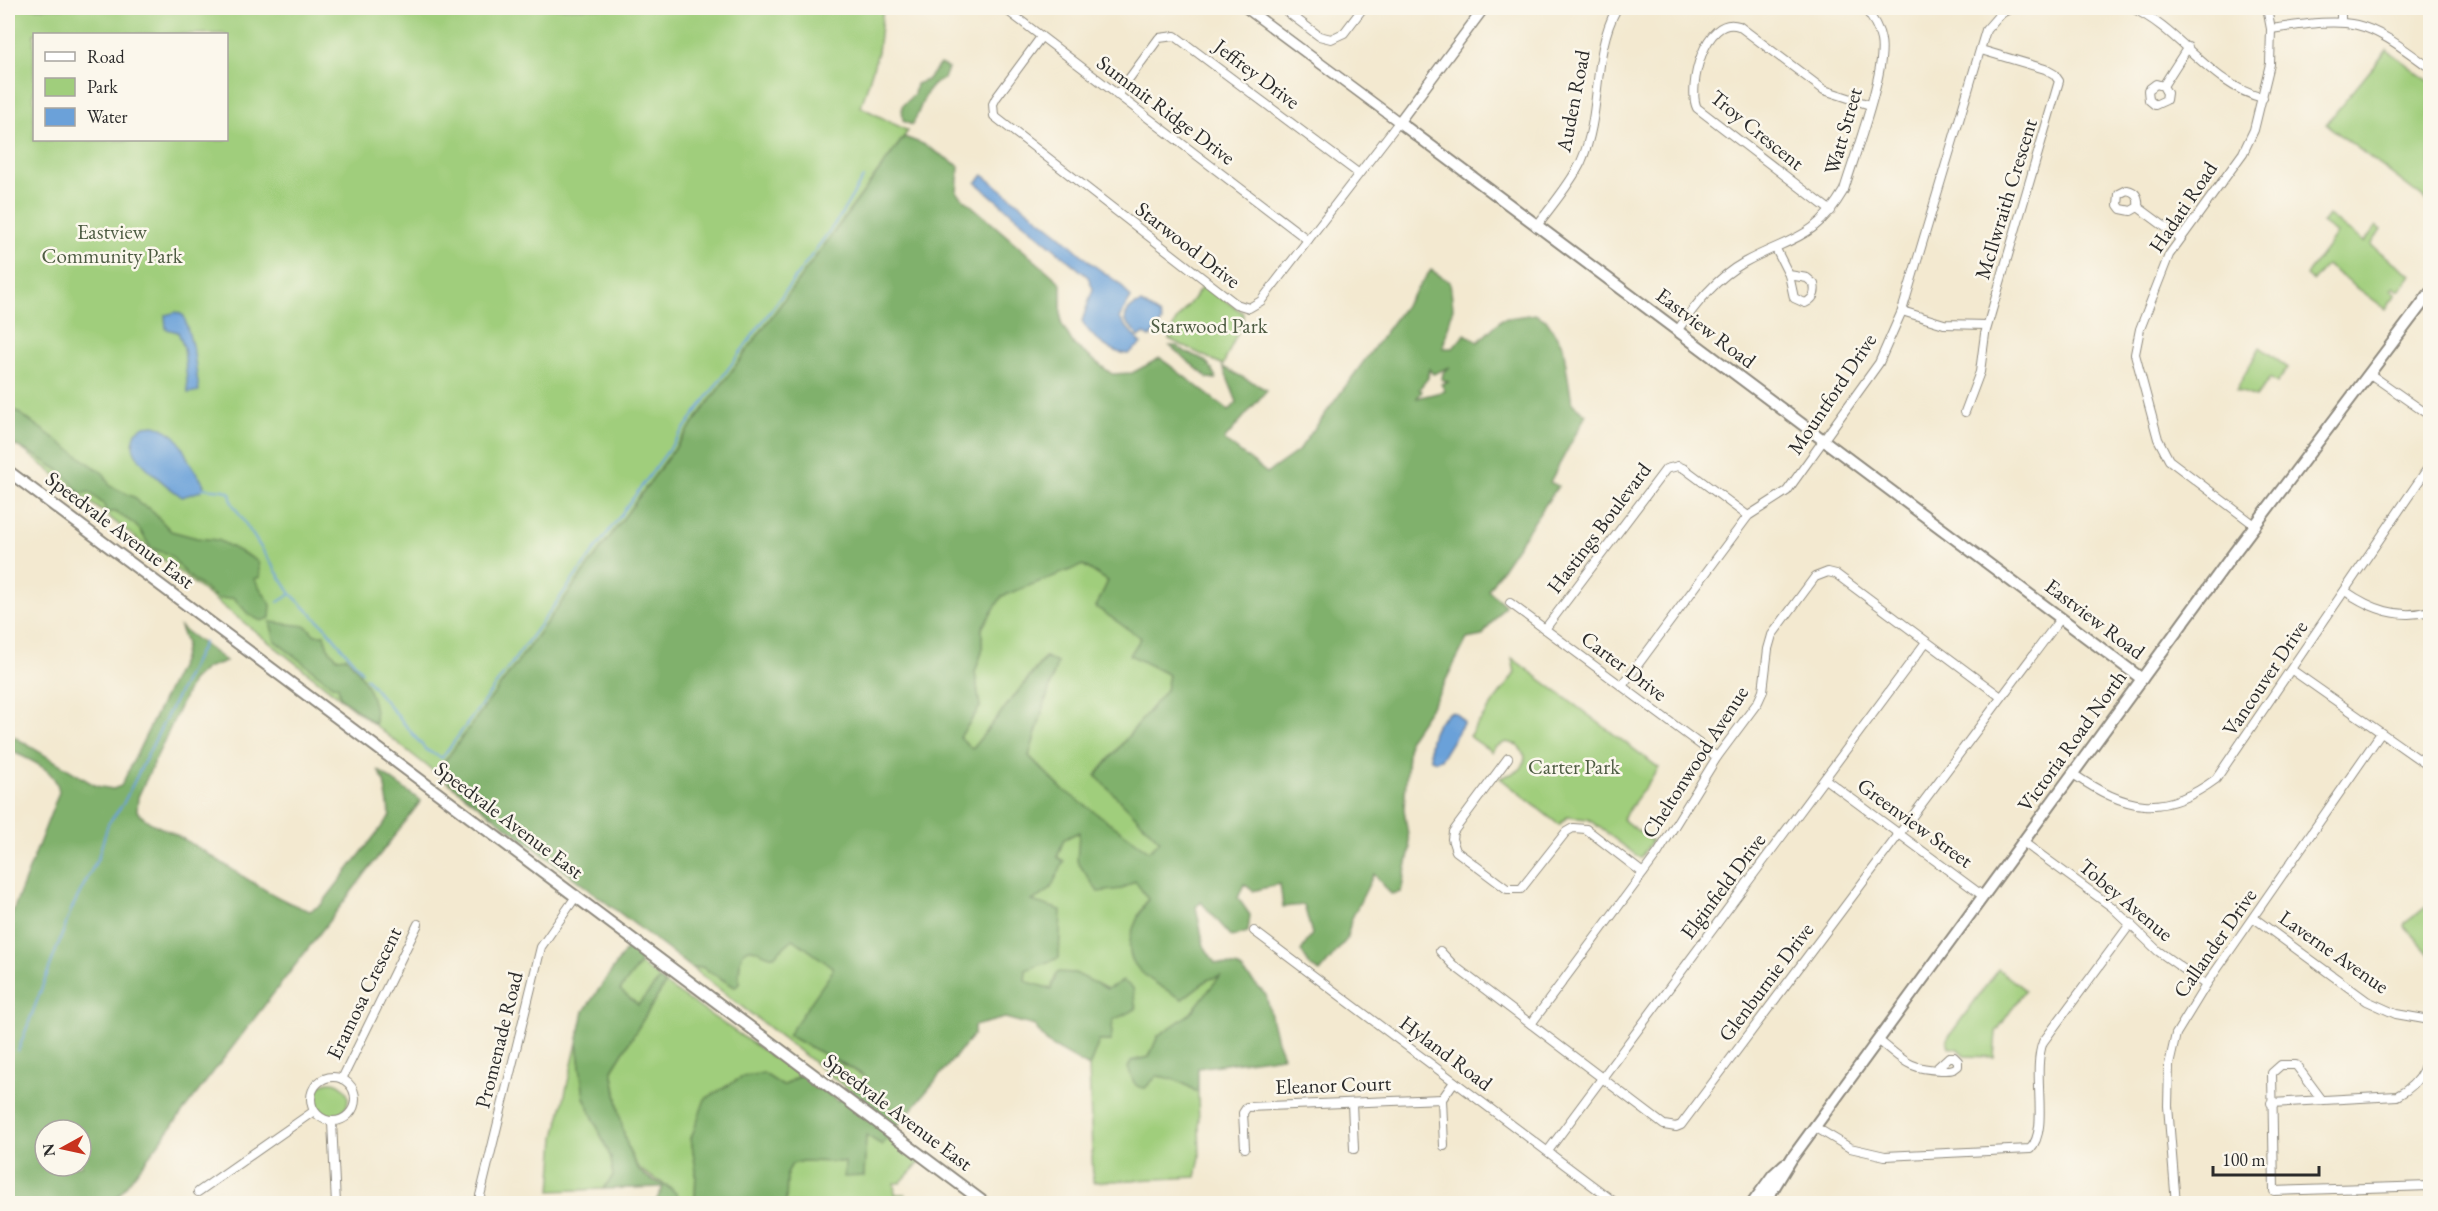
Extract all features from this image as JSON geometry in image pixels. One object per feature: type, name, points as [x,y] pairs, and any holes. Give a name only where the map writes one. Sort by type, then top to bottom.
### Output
[{"type":"main road","name":"Eastview Road","points":[[1399,122],[2142,679]]},
{"type":"main road","name":"Victoria Road North","points":[[1767,1201],[1792,1158],[1983,896],[2430,293]]},
{"type":"main road","name":"Speedvale Avenue East","points":[[8,471],[986,1203]]},
{"type":"main road","name":"Victoria Road North","points":[[1752,1203],[1773,1175],[1792,1158]]},
{"type":"street","name":"Summit Ridge Drive","points":[[1004,8],[1308,240]]},
{"type":"street","name":"Eastview Road","points":[[1246,8],[1399,122]]},
{"type":"street","points":[[1282,8],[1319,36],[1331,39],[1344,33],[1363,8]]},
{"type":"street","name":"Starwood Drive","points":[[1041,37],[996,98],[993,104],[994,116],[1240,307],[1253,307],[1261,301],[1484,8]]},
{"type":"street","name":"Auden Road","points":[[1536,226],[1569,184],[1582,160],[1593,116],[1602,49],[1617,8]]},
{"type":"street","name":"Watt Street","points":[[1677,331],[1704,294],[1722,278],[1744,262],[1807,234],[1832,211],[1844,190],[1882,52],[1875,22],[1864,8]]},
{"type":"street","name":"Mountford Drive","points":[[1622,686],[1748,516],[1787,491],[1879,363],[1902,311],[1986,30],[2000,14],[2011,8]]},
{"type":"street","points":[[2133,8],[2158,21],[2233,87],[2263,98]]},
{"type":"street","name":"Hadati Road","points":[[2256,526],[2169,460],[2158,439],[2139,377],[2135,354],[2140,329],[2169,255],[2249,144],[2263,98],[2270,64],[2271,29],[2267,8]]},
{"type":"street","points":[[2341,8],[2342,21]]},
{"type":"street","points":[[2271,29],[2342,21],[2380,31],[2430,68]]},
{"type":"street","name":"Troy Crescent","points":[[1832,211],[1697,108],[1693,92],[1710,35],[1725,24],[1739,26],[1824,90],[1869,105]]},
{"type":"street","name":"Jeffrey Drive","points":[[1116,94],[1159,38],[1175,36],[1358,173]]},
{"type":"street","points":[[2163,86],[2188,47]]},
{"type":"street","name":"McIlwraith Crescent","points":[[1981,50],[2045,69],[2054,74],[2059,81],[1987,325]]},
{"type":"street","points":[[2138,207],[2180,238]]},
{"type":"street","points":[[1776,249],[1789,275]]},
{"type":"street","points":[[1902,311],[1944,324],[1987,325],[1980,372],[1965,412]]},
{"type":"street","points":[[2370,374],[2430,416]]},
{"type":"street","name":"Vancouver Drive","points":[[2073,774],[2098,791],[2134,805],[2168,805],[2184,800],[2216,779],[2430,465]]},
{"type":"street","name":"Hastings Boulevard","points":[[1545,629],[1666,469],[1678,466],[1685,469],[1748,516]]},
{"type":"street","name":"Cheltonwood Avenue","points":[[1531,1024],[1643,873],[1717,757],[1763,691],[1767,649],[1772,635],[1815,577],[1821,574],[1836,574],[2001,697]]},
{"type":"street","points":[[2345,591],[2392,614],[2417,614],[2430,611]]},
{"type":"street","name":"Carter Drive","points":[[1510,603],[1717,757]]},
{"type":"street","name":"Glenburnie Drive","points":[[1440,951],[1453,965],[1664,1125],[1681,1125],[2061,618]]},
{"type":"street","name":"Elginfield Drive","points":[[1548,1151],[1926,642]]},
{"type":"street","points":[[2292,670],[2430,767]]},
{"type":"street","name":"Callander Drive","points":[[2176,1203],[2168,1106],[2170,1054],[2181,1023],[2381,733]]},
{"type":"street","points":[[1508,758],[1453,832],[1452,839],[1456,851],[1507,889],[1521,889],[1566,832],[1573,828],[1586,829],[1643,873]]},
{"type":"street","name":"Greenview Street","points":[[1825,779],[1983,896]]},
{"type":"street","name":"Tobey Avenue","points":[[2023,842],[2130,923],[2158,951],[2206,985]]},
{"type":"street","name":"Promenade Road","points":[[478,1203],[542,947],[577,895]]},
{"type":"street","name":"Laverne Avenue","points":[[2254,918],[2367,1001],[2396,1014],[2430,1020]]},
{"type":"street","points":[[1815,1127],[1850,1148],[1885,1156],[2030,1149],[2037,1142],[2039,1131],[2037,1070],[2038,1055],[2043,1042],[2130,923]]},
{"type":"street","name":"Eramosa Crescent","points":[[342,1079],[418,924]]},
{"type":"street","name":"Hyland Road","points":[[1254,931],[1617,1203]]},
{"type":"street","points":[[2271,1103],[2389,1098],[2406,1091],[2417,1082],[2425,1070],[2430,1035]]},
{"type":"street","points":[[1878,1040],[1916,1068],[1936,1070]]},
{"type":"street","points":[[2322,1100],[2301,1069],[2287,1064],[2276,1068],[2272,1073],[2274,1191],[2430,1186]]},
{"type":"street","name":"Eramosa Crescent","points":[[314,1111],[310,1097],[316,1084],[329,1078],[342,1079],[349,1085],[354,1101],[348,1116],[332,1122]]},
{"type":"street","points":[[1444,1146],[1442,1099],[1454,1082]]},
{"type":"street","name":"Eleanor Court","points":[[1245,1149],[1243,1113],[1247,1107],[1442,1099]]},
{"type":"street","points":[[1352,1103],[1354,1149]]},
{"type":"street","points":[[198,1192],[314,1111],[325,1120],[332,1122],[336,1203]]},
{"type":"green space","name":"Eastview Community Park","points":[[8,8],[883,8],[878,52],[861,107],[908,131],[436,773],[8,438]]},
{"type":"green space","points":[[2387,50],[2430,82],[2430,203],[2326,124]]},
{"type":"green space","points":[[940,64],[948,68],[944,79],[937,82],[927,92],[912,125],[903,121],[902,106],[914,94],[916,84],[927,80]]},
{"type":"green space","points":[[904,137],[923,144],[959,166],[957,193],[1061,283],[1061,323],[1074,345],[1112,374],[1132,373],[1160,358],[1229,411],[1237,402],[1223,367],[1267,390],[1224,440],[1267,473],[1298,451],[1431,270],[1450,282],[1453,308],[1443,348],[1453,348],[1465,334],[1478,342],[1502,319],[1535,314],[1546,320],[1563,346],[1572,403],[1586,415],[1550,482],[1558,486],[1488,590],[1505,605],[1482,636],[1467,639],[1436,699],[1409,739],[1404,809],[1410,849],[1401,892],[1391,894],[1374,874],[1351,920],[1347,939],[1320,972],[1311,967],[1301,951],[1312,934],[1304,905],[1283,907],[1280,884],[1253,891],[1244,884],[1238,898],[1250,915],[1248,932],[1232,937],[1201,902],[1196,907],[1204,946],[1215,963],[1239,967],[1266,995],[1283,1056],[1198,1068],[1198,1093],[1179,1081],[1157,1076],[1145,1088],[1141,1088],[1134,1082],[1128,1068],[1131,1061],[1149,1057],[1158,1036],[1191,1013],[1220,976],[1207,980],[1182,999],[1149,979],[1139,969],[1132,960],[1129,948],[1137,919],[1148,899],[1135,881],[1122,889],[1098,892],[1077,861],[1079,832],[1064,839],[1057,857],[1064,861],[1050,890],[1032,901],[1061,910],[1059,958],[1026,970],[1025,981],[1051,989],[1057,972],[1075,973],[1107,989],[1123,981],[1133,988],[1136,1009],[1113,1020],[1111,1041],[1099,1041],[1089,1067],[1047,1043],[1035,1026],[1005,1018],[974,1026],[974,1034],[882,1145],[866,1135],[864,1176],[844,1177],[845,1162],[802,1161],[792,1164],[787,1173],[786,1203],[695,1203],[696,1170],[691,1138],[705,1099],[742,1077],[763,1073],[783,1086],[802,1074],[838,1101],[864,1084],[864,1076],[788,1035],[832,972],[832,967],[793,939],[774,956],[756,950],[745,951],[740,960],[739,983],[735,987],[702,967],[692,968],[436,773]],"holes":[[[1450,367],[1443,373],[1442,379],[1448,382],[1441,384],[1445,391],[1417,398],[1422,391],[1419,389],[1428,378],[1429,369],[1433,374]],[[1083,565],[1108,581],[1096,607],[1141,638],[1130,655],[1169,675],[1166,690],[1096,776],[1160,841],[1149,851],[1062,789],[1029,756],[1057,663],[1046,657],[972,749],[960,737],[980,707],[975,672],[982,652],[982,628],[1002,596]]]},
{"type":"green space","points":[[2328,215],[2364,242],[2376,226],[2381,230],[2371,245],[2411,275],[2399,291],[2394,287],[2391,290],[2396,295],[2386,309],[2326,265],[2313,281],[2306,275],[2337,234],[2322,223]]},
{"type":"green space","name":"Starwood Park","points":[[1203,286],[1243,313],[1243,321],[1223,365],[1169,339],[1175,322]]},
{"type":"green space","points":[[1170,346],[1177,346],[1208,363],[1216,379],[1208,378]]},
{"type":"green space","points":[[2260,347],[2288,368],[2277,383],[2270,378],[2256,397],[2236,390]]},
{"type":"green space","points":[[8,405],[104,474],[110,486],[136,498],[139,504],[149,508],[171,531],[197,538],[218,540],[258,561],[260,577],[254,579],[271,605],[270,618],[261,621],[249,615],[234,598],[218,599],[186,574],[171,556],[150,547],[133,523],[115,512],[106,512],[104,505],[89,492],[81,494],[62,472],[8,442]]},
{"type":"green space","points":[[1083,565],[1108,581],[1096,607],[1141,638],[1131,655],[1169,675],[1166,690],[1096,775],[1160,841],[1149,852],[1062,789],[1029,756],[1057,663],[1045,657],[972,749],[960,737],[980,707],[975,672],[982,652],[982,628],[1002,596]]},
{"type":"green space","points":[[270,622],[306,626],[315,635],[324,635],[328,648],[337,658],[346,657],[363,679],[374,706],[375,724],[340,697],[338,686],[332,685],[275,641]]},
{"type":"green space","points":[[180,627],[226,661],[206,668],[192,681],[138,797],[137,811],[149,821],[189,842],[257,885],[310,911],[321,905],[390,816],[384,781],[378,770],[421,801],[113,1203],[8,1203],[8,924],[59,792],[57,783],[47,770],[8,749],[8,733],[96,786],[113,789],[121,786],[183,659],[186,644]]},
{"type":"green space","name":"Carter Park","points":[[1512,658],[1659,768],[1622,819],[1652,841],[1640,858],[1588,819],[1567,817],[1559,825],[1500,778],[1517,771],[1522,766],[1525,756],[1518,745],[1506,742],[1495,747],[1492,752],[1469,736],[1515,673]]},
{"type":"green space","points":[[1079,832],[1122,889],[1135,880],[1148,899],[1138,916],[1182,999],[1207,980],[1221,975],[1191,1013],[1158,1036],[1149,1057],[1131,1061],[1145,1088],[1157,1076],[1179,1082],[1198,1093],[1200,1157],[1196,1177],[1093,1182],[1089,1067],[1099,1041],[1111,1041],[1112,1020],[1107,989],[1094,982],[1052,989],[1025,982],[1031,901],[1063,861],[1057,858],[1064,839]]},
{"type":"green space","points":[[2430,904],[2430,955],[2404,926]]},
{"type":"green space","points":[[796,939],[832,966],[827,1056],[864,1076],[864,1084],[852,1092],[692,968],[702,967],[735,987],[739,983],[740,960],[745,951],[756,950],[774,956],[790,940]]},
{"type":"green space","points":[[628,947],[640,959],[640,964],[620,990],[638,1005],[660,979],[665,984],[612,1070],[625,1139],[635,1164],[642,1173],[670,1188],[681,1203],[655,1203],[663,1187],[603,1189],[613,1176],[611,1158],[584,1097],[577,1043],[584,1011]]},
{"type":"green space","points":[[640,964],[660,979],[638,1005],[619,990]]},
{"type":"green space","points":[[1998,969],[2025,990],[1996,1032],[1994,1057],[1964,1056],[1958,1049],[1949,1047],[1947,1039]]},
{"type":"green space","points":[[665,984],[799,1075],[783,1086],[763,1073],[691,1138],[696,1170],[695,1203],[681,1204],[673,1190],[645,1173],[634,1161],[622,1128],[612,1070]]},
{"type":"green space","points":[[577,1043],[584,1097],[611,1158],[613,1176],[603,1189],[551,1191],[555,1137]]},
{"type":"green space","points":[[331,1082],[343,1087],[348,1099],[343,1111],[331,1116],[319,1111],[314,1099],[319,1087]]},
{"type":"green space","points":[[866,1134],[882,1145],[887,1138],[920,1162],[900,1183],[894,1183],[895,1194],[905,1194],[909,1203],[786,1204],[787,1173],[792,1164],[802,1161],[845,1162],[864,1176]]},
{"type":"water","points":[[983,175],[1120,284],[1131,298],[1119,318],[1141,344],[1128,354],[1121,353],[1107,347],[1090,333],[1082,321],[1093,289],[1088,277],[976,183]]},
{"type":"water","points":[[1141,303],[1160,315],[1162,322],[1150,337],[1145,334],[1139,337],[1125,320],[1130,309]]},
{"type":"water","points":[[177,312],[184,316],[194,353],[199,391],[188,393],[184,348],[178,332],[166,329],[165,315]]},
{"type":"water","points":[[155,425],[169,432],[180,443],[204,485],[201,491],[182,497],[153,474],[135,452],[133,446],[136,432],[144,426]]},
{"type":"water","points":[[1450,712],[1456,713],[1464,722],[1441,759],[1436,761],[1431,759],[1430,752],[1433,732],[1444,716]]},
{"type":"waterway","points":[[366,678],[426,750],[442,758],[839,218],[863,178]]},
{"type":"waterway","points":[[202,488],[224,490],[230,493],[232,503],[291,594]]},
{"type":"waterway","points":[[278,602],[291,594],[326,628],[362,672]]},
{"type":"waterway","points":[[18,1051],[72,908],[98,858],[108,824],[123,804],[204,642]]}]
